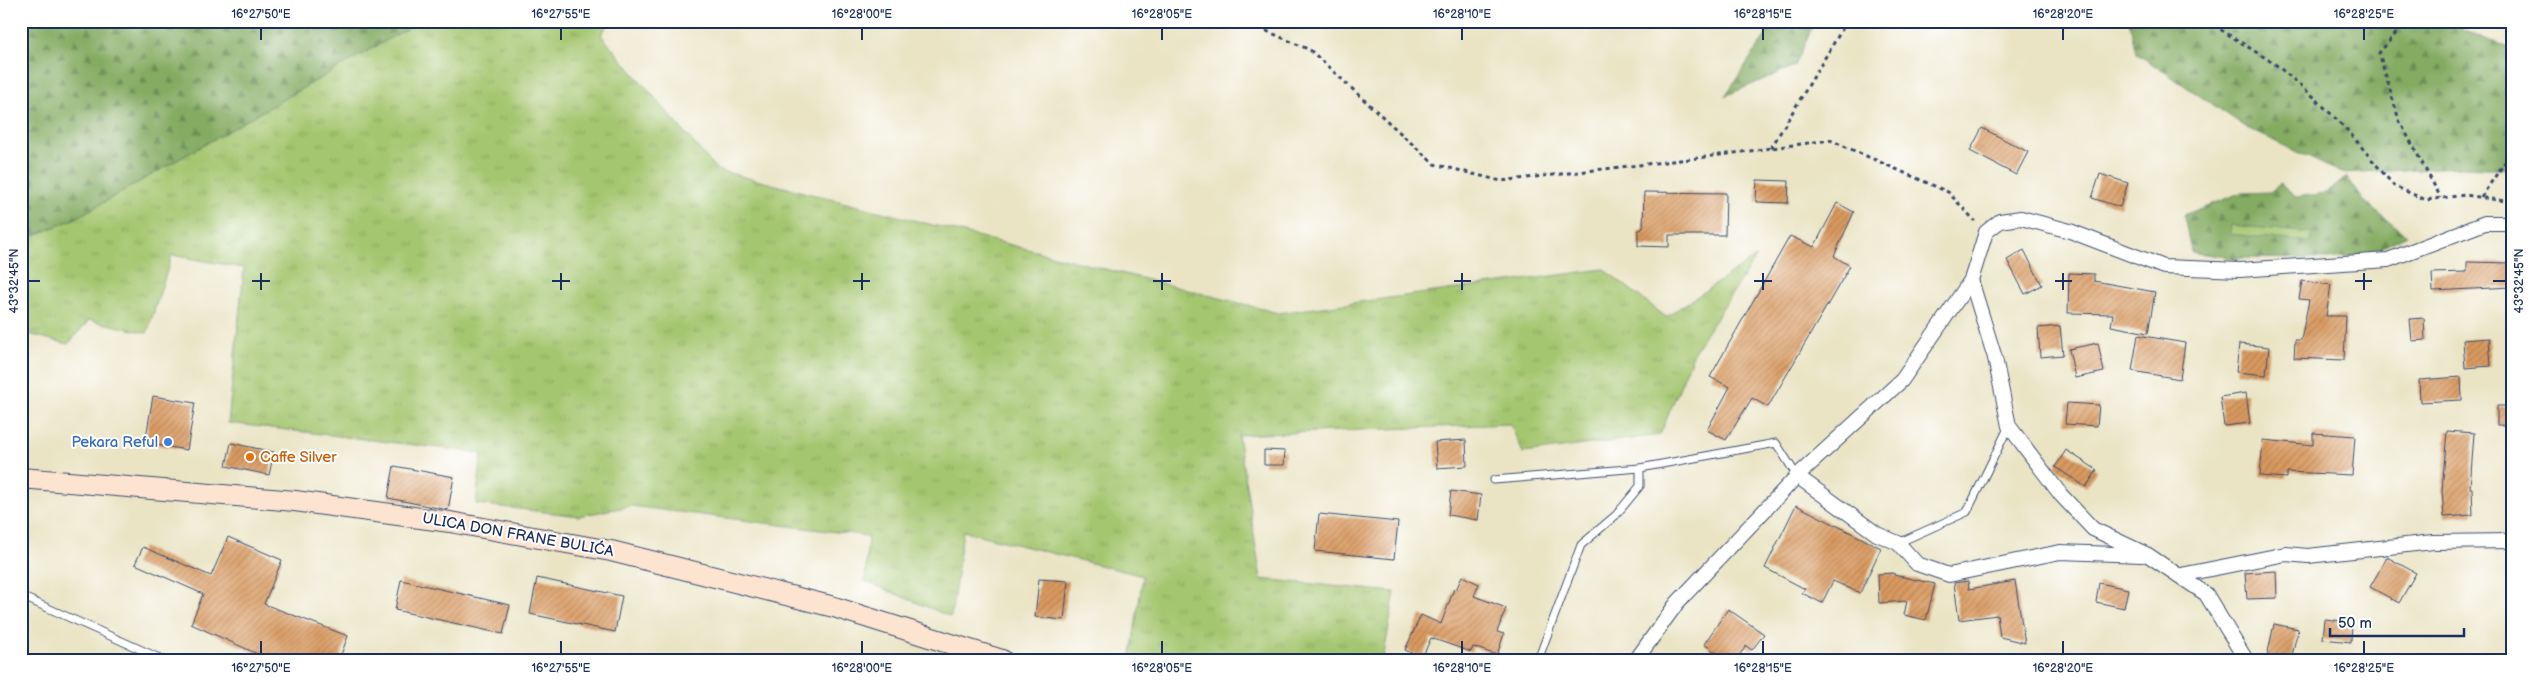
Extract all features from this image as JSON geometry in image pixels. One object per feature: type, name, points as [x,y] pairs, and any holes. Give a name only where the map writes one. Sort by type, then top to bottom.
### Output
[{"type":"street","points":[[1636,660],[1677,602],[1798,476],[1902,380],[1971,280],[1986,232],[2000,221],[2021,218],[2070,231],[2164,267],[2240,270],[2388,260],[2485,223],[2512,223]]},
{"type":"street","points":[[1971,280],[1995,358],[2008,426],[2061,495],[2093,529],[2148,555],[2181,575],[2206,594],[2246,660]]},
{"type":"street","points":[[1798,476],[1877,534],[1898,543],[1917,564],[1949,575],[2060,552],[2148,555]]},
{"type":"street","name":"ULICA DON FRANE BULIĆA","points":[[21,478],[295,500],[450,522],[611,551],[825,604],[1002,660]]},
{"type":"street","points":[[2181,575],[2286,554],[2308,556],[2433,542],[2512,541]]},
{"type":"lane","points":[[1898,543],[1967,512],[2008,426]]},
{"type":"lane","points":[[1494,480],[1640,468],[1776,443],[1798,476]]},
{"type":"lane","points":[[1538,660],[1581,545],[1616,515],[1640,486],[1640,468]]},
{"type":"lane","points":[[21,596],[164,660]]},
{"type":"path","points":[[1244,21],[1310,50],[1434,164],[1501,181],[1830,140],[1948,192],[1986,232]]},
{"type":"path","points":[[1772,148],[1847,21]]},
{"type":"path","points":[[2207,21],[2275,64],[2314,97],[2349,132],[2394,186],[2426,200],[2465,196],[2512,202]]},
{"type":"path","points":[[2389,21],[2398,31],[2379,53],[2399,120],[2441,198]]},
{"type":"path","points":[[2481,198],[2512,152]]},
{"type":"green space","points":[[21,21],[420,21],[76,218],[21,241]]},
{"type":"green space","points":[[420,21],[610,21],[601,35],[717,170],[1278,313],[1604,269],[1666,317],[1756,257],[1695,350],[1660,435],[1523,453],[1510,424],[1238,435],[1261,579],[1395,592],[1383,660],[1130,660],[1143,576],[963,531],[951,617],[865,581],[868,536],[631,506],[579,516],[476,504],[482,453],[228,423],[244,268],[172,255],[147,333],[89,320],[68,344],[21,332],[21,241],[76,218]]},
{"type":"green space","points":[[1772,21],[1815,21],[1795,66],[1725,96],[1771,27]]},
{"type":"green space","points":[[2129,21],[2447,21],[2490,41],[2512,47],[2512,169],[2461,167],[2341,173],[2249,129],[2136,53]]},
{"type":"green space","points":[[2347,177],[2364,201],[2407,235],[2369,254],[2328,259],[2233,258],[2191,252],[2184,215],[2240,193],[2270,192],[2280,184],[2296,197],[2326,193]]},
{"type":"green space","points":[[2231,225],[2312,233],[2311,242],[2230,234]]},
{"type":"building","points":[[1982,128],[2028,152],[2016,175],[1970,151]]},
{"type":"building","points":[[2100,174],[2128,183],[2120,207],[2092,198]]},
{"type":"building","points":[[1757,180],[1789,181],[1788,203],[1756,202]]},
{"type":"building","points":[[1644,192],[1726,193],[1725,235],[1669,235],[1669,247],[1638,246],[1638,231],[1643,228]]},
{"type":"building","points":[[1837,203],[1854,212],[1834,256],[1850,266],[1768,407],[1752,398],[1726,440],[1707,430],[1730,387],[1710,377],[1790,236],[1814,247]]},
{"type":"building","points":[[2024,250],[2042,285],[2025,294],[2007,260]]},
{"type":"building","points":[[2467,262],[2512,263],[2512,287],[2433,291],[2432,273],[2467,272]]},
{"type":"building","points":[[2069,273],[2094,274],[2094,281],[2155,292],[2148,333],[2111,326],[2113,314],[2068,313]]},
{"type":"building","points":[[2302,281],[2331,285],[2326,316],[2346,316],[2344,360],[2294,358],[2295,340],[2301,340],[2309,300],[2299,299]]},
{"type":"building","points":[[2424,318],[2425,340],[2412,341],[2410,319]]},
{"type":"building","points":[[2060,326],[2063,355],[2040,357],[2038,328]]},
{"type":"building","points":[[2138,335],[2185,343],[2180,379],[2132,371]]},
{"type":"building","points":[[2489,338],[2491,366],[2465,368],[2463,340]]},
{"type":"building","points":[[2098,343],[2104,372],[2075,378],[2069,349]]},
{"type":"building","points":[[2239,344],[2269,347],[2266,375],[2236,372]]},
{"type":"building","points":[[2461,377],[2462,400],[2420,402],[2419,380]]},
{"type":"building","points":[[2246,393],[2250,423],[2224,426],[2220,397]]},
{"type":"building","points":[[153,396],[195,403],[187,450],[145,443]]},
{"type":"building","points":[[2067,403],[2099,405],[2097,426],[2065,424]]},
{"type":"building","points":[[2497,406],[2512,406],[2512,425],[2497,425]]},
{"type":"building","points":[[2447,431],[2474,433],[2470,488],[2472,488],[2473,515],[2444,517],[2442,490]]},
{"type":"building","points":[[2313,433],[2355,436],[2352,475],[2287,472],[2287,478],[2260,476],[2263,440],[2313,445]]},
{"type":"building","points":[[1466,440],[1467,466],[1437,468],[1435,442]]},
{"type":"building","points":[[231,443],[274,452],[269,475],[226,466]]},
{"type":"building","points":[[1264,450],[1285,451],[1284,465],[1264,465]]},
{"type":"building","points":[[2066,450],[2097,470],[2086,487],[2055,467]]},
{"type":"building","points":[[394,466],[454,477],[448,510],[388,498]]},
{"type":"building","points":[[1451,491],[1481,495],[1478,520],[1448,515]]},
{"type":"building","points":[[1796,505],[1881,548],[1860,593],[1833,581],[1822,603],[1802,593],[1805,589],[1765,568]]},
{"type":"building","points":[[1319,514],[1398,522],[1394,559],[1315,551]]},
{"type":"building","points":[[228,537],[282,560],[264,604],[348,636],[339,660],[271,660],[191,624],[203,594],[135,564],[143,547],[211,576]]},
{"type":"building","points":[[2387,557],[2416,573],[2399,603],[2370,587]]},
{"type":"building","points":[[2276,571],[2277,598],[2247,599],[2245,573]]},
{"type":"building","points":[[1894,573],[1894,575],[1935,584],[1926,620],[1904,615],[1907,601],[1879,603],[1878,574]]},
{"type":"building","points":[[1462,576],[1479,584],[1474,596],[1506,608],[1497,632],[1504,634],[1497,655],[1473,647],[1471,652],[1431,638],[1422,658],[1405,650],[1421,615],[1441,624],[1454,589],[1456,590]]},
{"type":"building","points":[[537,578],[622,596],[615,632],[530,614]]},
{"type":"building","points":[[1039,579],[1068,581],[1064,620],[1035,617]]},
{"type":"building","points":[[401,580],[510,605],[503,634],[395,610]]},
{"type":"building","points":[[1968,581],[1969,589],[2015,581],[2025,643],[2000,637],[1997,615],[1959,620],[1954,583]]},
{"type":"building","points":[[2099,583],[2128,589],[2124,608],[2096,602]]},
{"type":"building","points":[[1728,609],[1764,634],[1752,650],[1746,646],[1736,660],[1727,660],[1704,644]]},
{"type":"building","points":[[2325,619],[2352,622],[2351,642],[2323,639]]},
{"type":"building","points":[[2274,624],[2298,629],[2291,660],[2267,657]]},
{"type":"place","name":"Pekara Reful","points":[[168,442]]},
{"type":"place","name":"Caffe Silver","points":[[250,457]]}]
